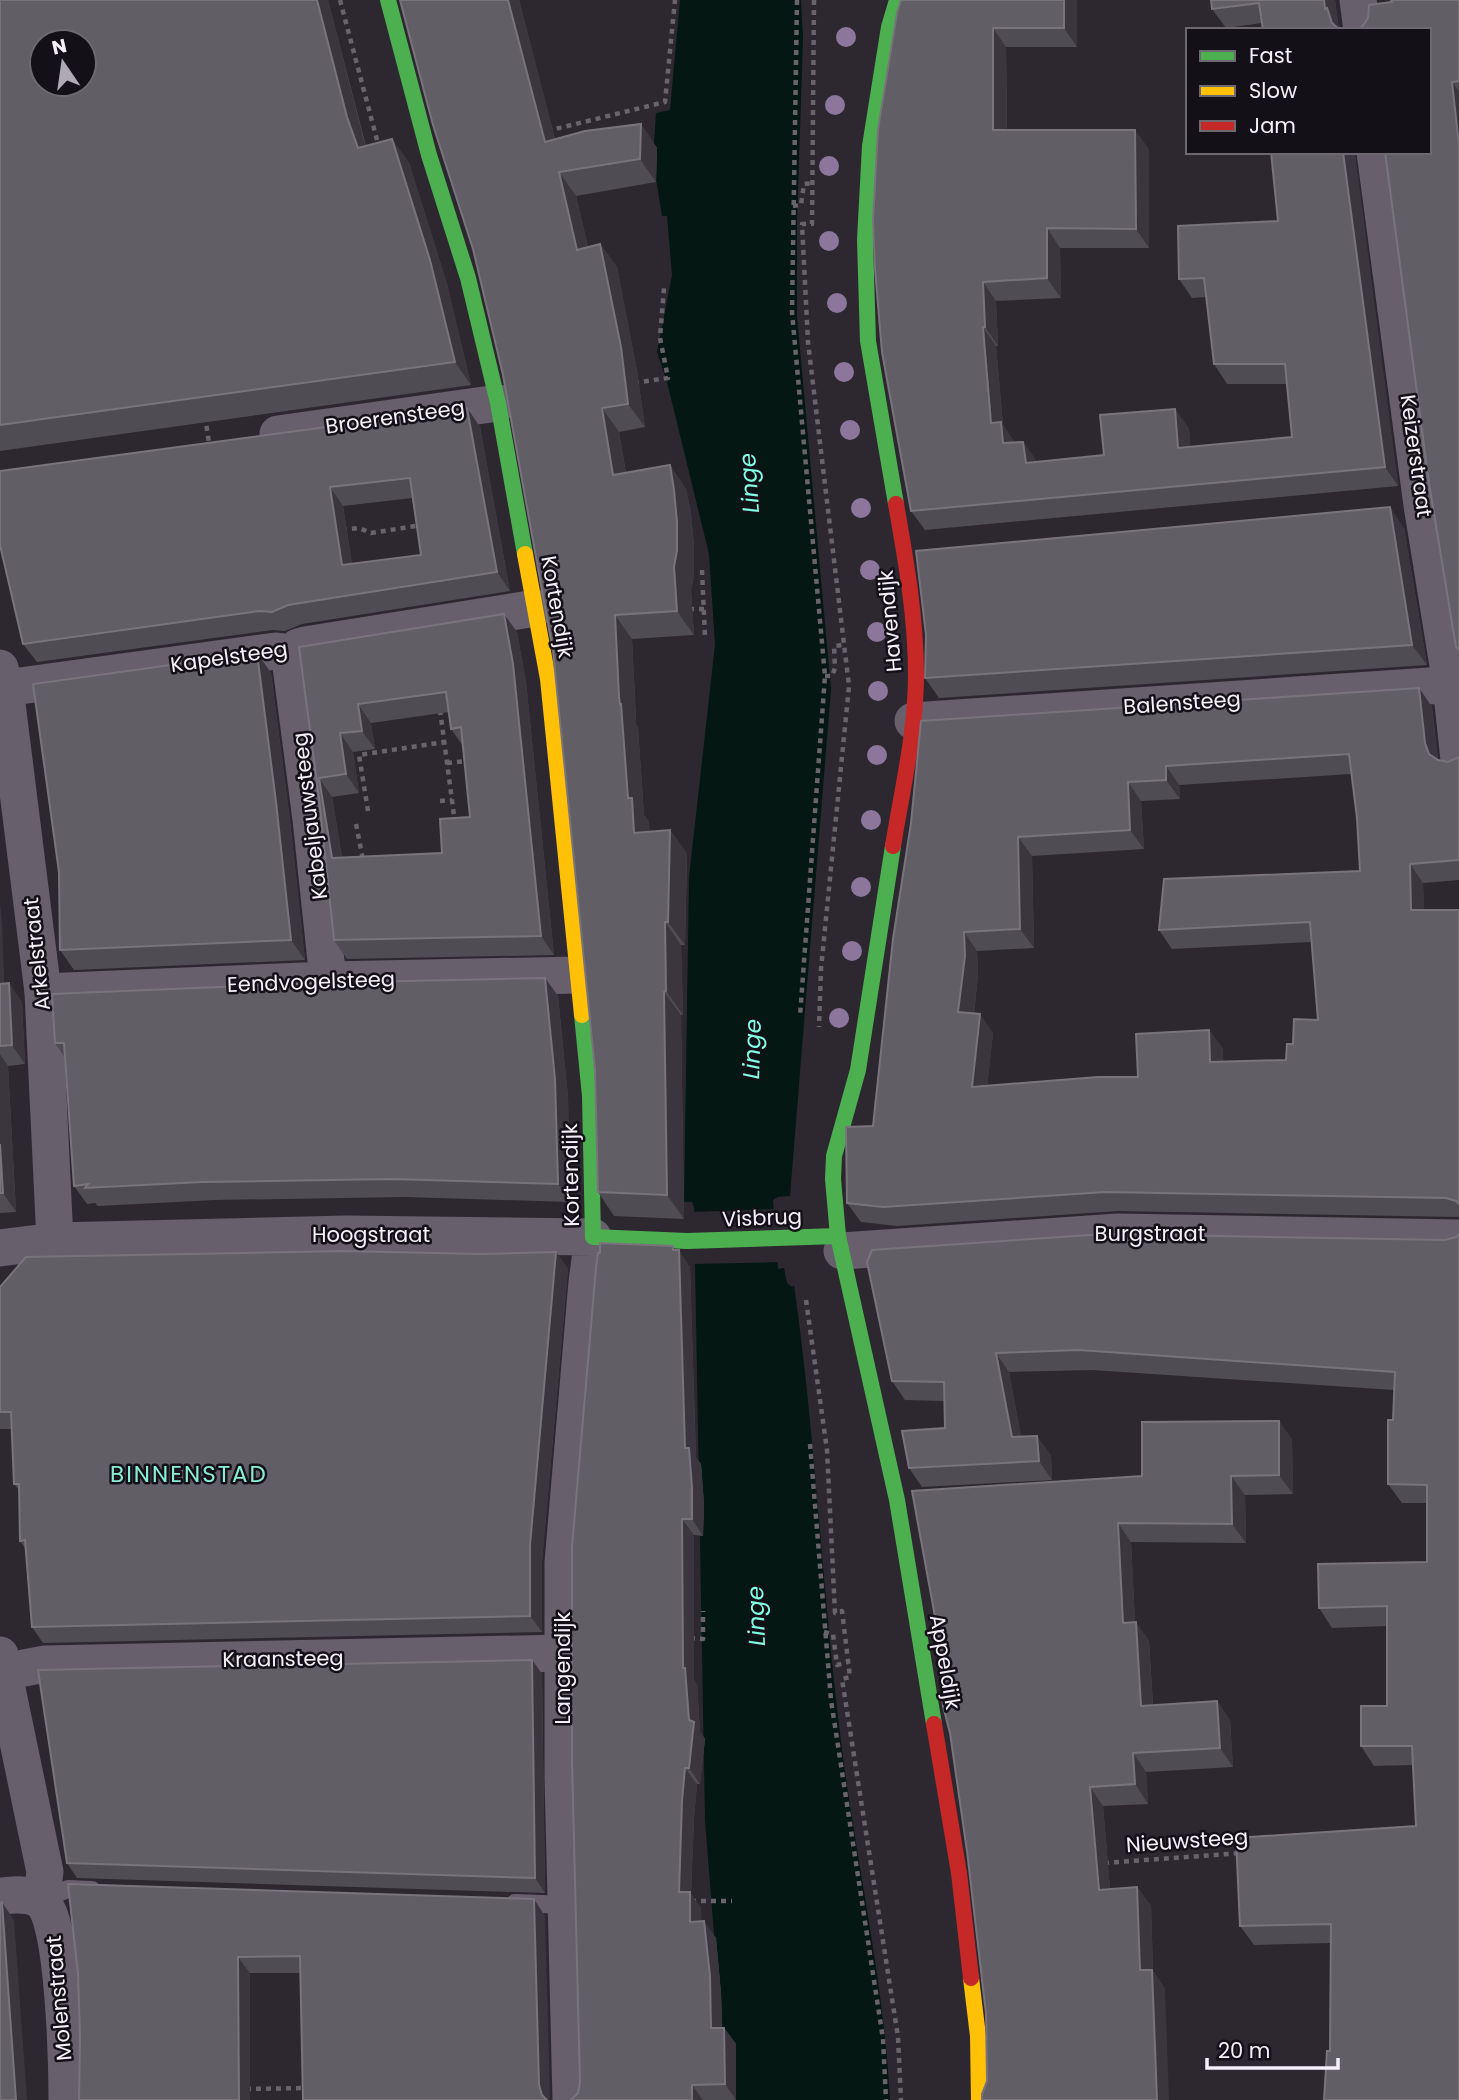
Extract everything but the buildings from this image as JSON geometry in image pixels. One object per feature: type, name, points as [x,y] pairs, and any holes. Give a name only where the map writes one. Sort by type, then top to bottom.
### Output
[{"type":"street","name":"Kortendijk","points":[[388,0],[429,155],[468,278],[498,403],[548,679],[590,1096],[593,1237]]},
{"type":"street","name":"Havendijk","points":[[840,1244],[833,1179],[834,1156],[858,1070],[914,721],[914,630],[918,551],[868,341],[865,240],[870,146],[889,27],[897,0]]},
{"type":"street","points":[[1359,0],[1362,28]]},
{"type":"street","name":"Keizerstraat","points":[[1375,154],[1408,506],[1455,684],[1459,760]]},
{"type":"street","name":"Broerensteeg","points":[[209,443],[498,403]]},
{"type":"street","name":"Kapelsteeg","points":[[2,681],[275,651],[292,653],[305,645],[536,608]]},
{"type":"street","name":"Kabeljauwsteeg","points":[[292,653],[291,666],[328,981]]},
{"type":"street","name":"Arkelstraat","points":[[2,681],[43,992],[55,1241]]},
{"type":"street","name":"Balensteeg","points":[[914,721],[1455,684]]},
{"type":"street","name":"Eendvogelsteeg","points":[[43,992],[579,975]]},
{"type":"street","name":"Burgstraat","points":[[840,1244],[1118,1232],[1459,1238]]},
{"type":"street","name":"Hoogstraat","points":[[0,1248],[55,1241],[346,1234],[687,1241]]},
{"type":"street","name":"Langendijk","points":[[571,2100],[563,1777],[563,1563],[593,1237]]},
{"type":"street","name":"Visbrug","points":[[687,1241],[782,1239],[840,1244]]},
{"type":"street","name":"Appeldijk","points":[[840,1244],[904,1500],[959,1873],[978,2036],[979,2100]]},
{"type":"street","name":"Kraansteeg","points":[[2,1663],[563,1653]]},
{"type":"street","points":[[0,1896],[29,1896],[41,1900],[45,1872],[2,1663]]},
{"type":"street","name":"Molenstraat","points":[[41,1900],[49,1910],[58,1950],[67,2100]]},
{"type":"lane","points":[[41,1900],[68,1889],[109,1891]]},
{"type":"lane","points":[[492,1902],[568,1905]]},
{"type":"path","points":[[340,0],[377,140]]},
{"type":"path","points":[[545,132],[665,102],[675,0]]},
{"type":"path","points":[[797,0],[792,312],[825,676],[800,1016]]},
{"type":"path","points":[[814,0],[812,224],[802,224],[818,440],[849,686],[821,969],[819,1032]]},
{"type":"path","points":[[793,206],[801,205],[804,184],[812,183]]},
{"type":"path","points":[[630,384],[668,379],[660,338],[664,288]]},
{"type":"path","points":[[203,403],[209,443]]},
{"type":"path","points":[[332,532],[359,528],[370,533],[423,525]]},
{"type":"path","points":[[702,570],[705,637]]},
{"type":"path","points":[[683,610],[704,609]]},
{"type":"path","points":[[825,676],[832,676],[835,668],[834,646],[844,645]]},
{"type":"path","points":[[440,709],[456,832]]},
{"type":"path","points":[[368,811],[359,755],[444,742]]},
{"type":"path","points":[[447,763],[471,760]]},
{"type":"path","points":[[440,802],[452,800]]},
{"type":"path","points":[[354,813],[365,869]]},
{"type":"path","points":[[804,1288],[827,1450],[835,1613],[842,1611],[850,1677],[842,1679],[898,2037],[901,2100]]},
{"type":"path","points":[[810,1444],[831,1700],[883,2039],[886,2100]]},
{"type":"path","points":[[683,1638],[703,1639],[703,1611]]},
{"type":"path","points":[[824,1632],[832,1634],[837,1665],[848,1662]]},
{"type":"path","name":"Nieuwsteeg","points":[[1098,1863],[1251,1852]]},
{"type":"path","points":[[681,1900],[732,1901]]},
{"type":"path","points":[[240,2089],[307,2088]]},
{"type":"water","name":"Linge","points":[[680,0],[801,0],[803,38],[797,316],[831,689],[790,1196],[773,1200],[778,1269],[784,1268],[787,1283],[792,1287],[794,1285],[802,1343],[835,1691],[882,2012],[890,2100],[727,2100],[705,1820],[694,1207],[692,1202],[684,1202],[689,877],[715,645],[709,554],[667,382],[657,352],[672,275],[667,216],[662,216],[653,160],[656,113],[670,110]]},
{"type":"pier","points":[[777,1209],[781,1262],[692,1264],[691,1212]]},
{"type":"traffic: fast","points":[[388,0],[429,155],[468,278],[498,403],[525,554]]},
{"type":"traffic: fast","points":[[896,504],[868,341],[865,240],[870,146],[889,27],[897,0]]},
{"type":"traffic: fast","points":[[893,846],[858,1070],[834,1156],[833,1179],[838,1236],[897,1500],[934,1724]]},
{"type":"traffic: fast","points":[[582,1015],[590,1096],[593,1237],[687,1241],[838,1236]]},
{"type":"traffic: slow","points":[[525,554],[548,679],[582,1015]]},
{"type":"traffic: slow","points":[[971,1978],[978,2036],[979,2100]]},
{"type":"traffic: jam","points":[[893,846],[911,739],[916,675],[912,610],[896,504]]},
{"type":"traffic: jam","points":[[934,1724],[959,1873],[971,1978]]},
{"type":"district","name":"BINNENSTAD","points":[[189,1474]]}]
